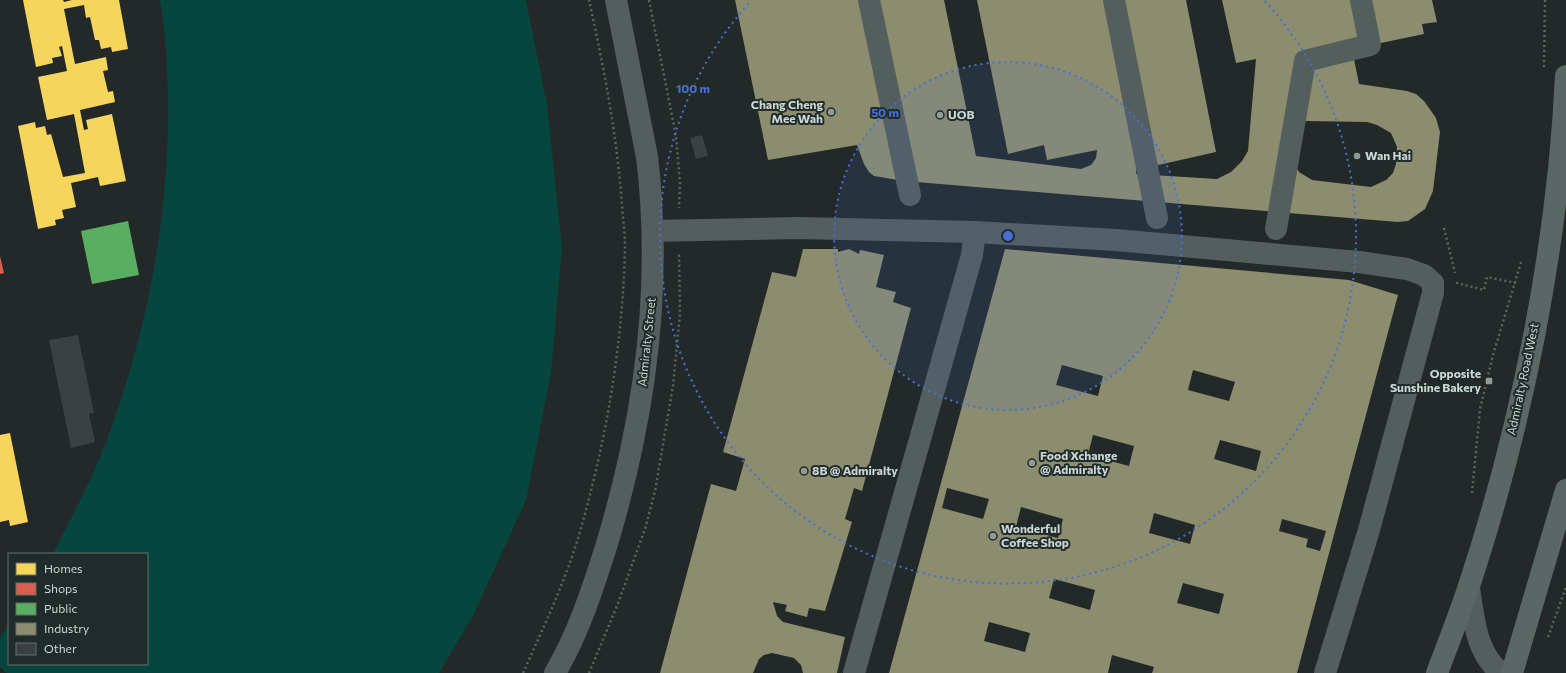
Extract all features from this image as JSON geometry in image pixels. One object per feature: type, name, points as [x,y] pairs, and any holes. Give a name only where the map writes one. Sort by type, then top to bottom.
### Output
[{"type":"main road","name":"Admiralty Road West","points":[[1437,673],[1469,588],[1491,516],[1510,441],[1537,317],[1555,202],[1566,76]]},
{"type":"main road","points":[[1512,673],[1566,490]]},
{"type":"street","name":"Admiralty Street","points":[[555,673],[565,656],[590,599],[627,472],[646,372],[653,278],[653,231],[647,156],[616,0]]},
{"type":"street","points":[[869,0],[910,195]]},
{"type":"street","points":[[1114,0],[1157,218]]},
{"type":"street","points":[[1276,229],[1305,61],[1370,45],[1361,0]]},
{"type":"street","points":[[653,231],[798,228],[975,232],[1116,240],[1359,262],[1407,269],[1424,275],[1433,283],[1433,293],[1369,530],[1325,673]]},
{"type":"street","points":[[854,673],[970,262],[975,232]]},
{"type":"street","points":[[1469,588],[1475,628],[1482,649],[1493,667],[1501,673]]},
{"type":"path","points":[[523,673],[553,603],[581,529],[596,465],[618,351],[625,246],[619,164],[602,62],[589,0]]},
{"type":"path","points":[[649,0],[676,136],[680,182]]},
{"type":"path","points":[[1544,72],[1545,0]]},
{"type":"path","points":[[1444,228],[1457,283],[1484,290],[1487,277],[1516,283]]},
{"type":"path","points":[[1471,500],[1480,409],[1493,354],[1524,254]]},
{"type":"green space","points":[[160,0],[526,0],[547,104],[562,248],[551,373],[526,500],[473,616],[439,673],[7,673],[0,667],[0,638],[8,626],[8,665],[148,665],[148,553],[54,553],[91,478],[104,447],[124,391],[146,308],[161,224],[168,139],[167,60]]},
{"type":"building: Homes","points":[[23,0],[63,0],[64,2],[72,0],[119,0],[128,49],[112,52],[111,47],[101,49],[99,40],[95,40],[90,17],[86,18],[84,5],[64,9],[75,64],[106,57],[108,70],[103,71],[108,92],[113,91],[115,102],[80,110],[84,130],[88,129],[86,120],[112,114],[126,181],[100,186],[98,177],[71,183],[76,207],[62,210],[64,218],[55,220],[56,225],[38,229],[18,126],[35,122],[36,128],[45,126],[47,135],[51,134],[63,177],[85,173],[74,114],[47,120],[38,77],[67,71],[62,46],[59,47],[62,56],[52,58],[53,63],[36,67]]},
{"type":"building: Homes","points":[[10,433],[28,522],[10,526],[9,520],[0,522],[0,435]]},
{"type":"building: Shops","points":[[0,256],[4,273],[0,274]]},
{"type":"building: Public","points":[[128,221],[139,275],[92,284],[81,231]]},
{"type":"building: Industry","points":[[735,0],[944,0],[976,156],[1081,169],[1091,165],[1096,158],[1097,150],[1047,160],[1044,145],[1008,154],[977,0],[1186,0],[1216,152],[1136,170],[1136,174],[1217,179],[1231,172],[1242,161],[1248,151],[1256,59],[1236,63],[1222,0],[1432,0],[1437,22],[1422,24],[1424,34],[1352,49],[1359,84],[1407,91],[1416,94],[1424,101],[1436,118],[1440,132],[1433,191],[1425,209],[1408,221],[1398,222],[904,181],[874,176],[869,172],[864,164],[857,145],[768,160]],"holes":[[[1305,121],[1367,122],[1377,125],[1391,133],[1397,147],[1396,164],[1393,173],[1386,180],[1371,187],[1312,180],[1299,172],[1291,158]]]},
{"type":"building: Industry","name":"8B @ Admiralty","points":[[803,249],[838,249],[838,252],[849,249],[859,254],[860,250],[884,255],[876,287],[896,292],[893,302],[911,308],[862,491],[854,488],[845,519],[852,522],[825,611],[809,608],[807,617],[785,611],[787,605],[773,602],[777,616],[783,622],[845,637],[837,673],[803,673],[801,665],[794,658],[772,653],[764,655],[759,659],[753,673],[660,673],[711,484],[736,491],[745,459],[723,452],[772,272],[796,277]]},
{"type":"building: Industry","name":"Food Xchange @ Admiralty","points":[[1005,249],[1349,280],[1398,295],[1297,673],[1152,673],[1154,667],[1112,655],[1108,673],[889,673]],"holes":[[[1062,365],[1103,376],[1098,396],[1056,385]],[[1193,370],[1235,382],[1229,401],[1188,390]],[[1093,435],[1134,446],[1129,466],[1088,455]],[[1220,440],[1261,451],[1256,471],[1214,459]],[[947,488],[989,499],[983,519],[942,508]],[[1021,507],[1063,519],[1058,538],[1016,527]],[[1154,513],[1195,525],[1190,544],[1149,533]],[[1282,519],[1326,531],[1320,551],[1306,547],[1308,539],[1279,531]],[[1054,579],[1095,590],[1090,610],[1049,598]],[[1183,583],[1224,594],[1219,614],[1177,603]],[[989,622],[1030,633],[1025,652],[984,641]]]},
{"type":"building: Other","points":[[702,135],[708,156],[696,159],[690,138]]},
{"type":"building: Other","points":[[78,335],[94,413],[89,414],[95,442],[71,448],[49,340]]},
{"type":"place","name":"Chang Cheng Mee Wah","points":[[831,112]]},
{"type":"place","name":"UOB","points":[[940,115]]},
{"type":"place","name":"Wan Hai","points":[[1357,156]]},
{"type":"place","name":"Opposite Sunshine Bakery","points":[[1489,381]]},
{"type":"place","name":"Food Xchange @ Admiralty","points":[[1032,463]]},
{"type":"place","name":"8B @ Admiralty","points":[[804,471]]},
{"type":"place","name":"Wonderful Coffee Shop","points":[[993,536]]}]
